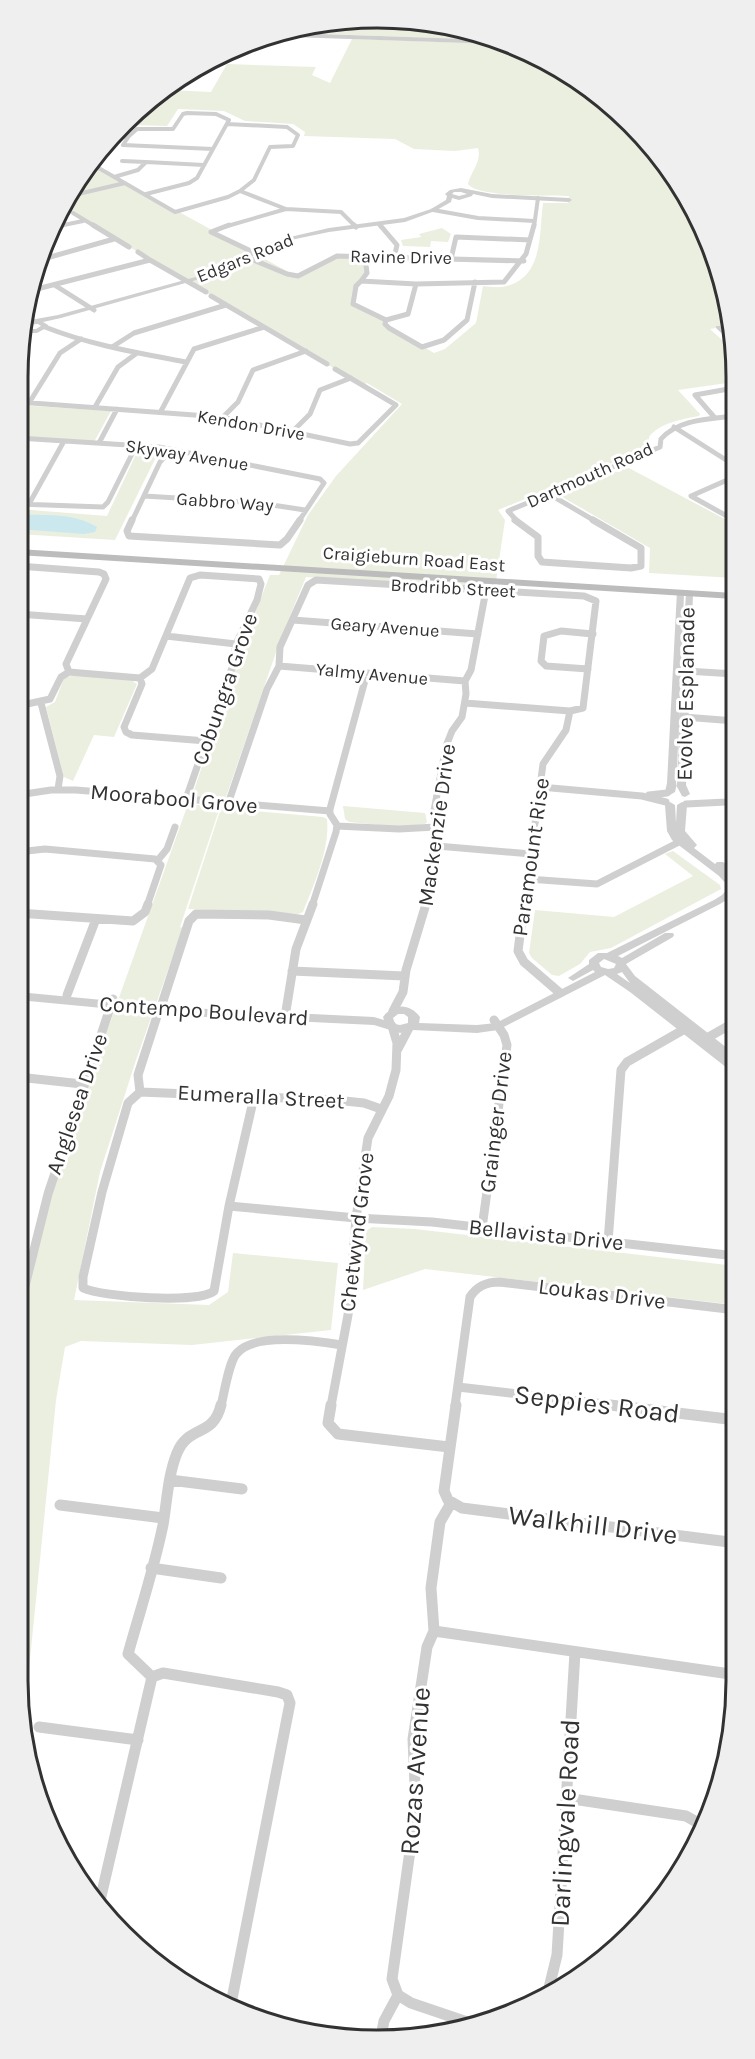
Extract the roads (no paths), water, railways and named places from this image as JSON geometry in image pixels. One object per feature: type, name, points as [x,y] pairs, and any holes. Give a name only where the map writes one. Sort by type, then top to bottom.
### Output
[{"type":"main road","name":"Craigieburn Road East","points":[[29,548],[91,555]]},
{"type":"main road","name":"Craigieburn Road East","points":[[29,552],[726,596]]},
{"type":"street","points":[[307,36],[472,41]]},
{"type":"street","points":[[146,194],[192,182],[197,178],[227,124],[229,120],[219,115],[187,113],[183,114],[172,129],[136,129],[123,145],[213,149]]},
{"type":"street","points":[[99,168],[175,212],[228,197],[240,191],[254,180],[270,147],[293,146],[298,135],[287,127],[227,124]]},
{"type":"street","points":[[122,161],[204,165]]},
{"type":"street","points":[[114,177],[138,170],[146,162]]},
{"type":"street","points":[[450,194],[457,182],[465,195]]},
{"type":"street","points":[[81,193],[125,183]]},
{"type":"street","points":[[240,191],[286,208],[341,212],[356,227]]},
{"type":"street","points":[[450,194],[569,200]]},
{"type":"street","name":"Edgars Road","points":[[435,211],[449,201],[450,194]]},
{"type":"street","name":"Edgars Road","points":[[37,332],[45,326],[93,309],[226,272],[252,256],[300,236],[408,222],[465,195]]},
{"type":"street","points":[[361,281],[416,284],[504,282],[524,261],[538,198]]},
{"type":"street","name":"Ravine Drive","points":[[286,208],[211,232],[291,277],[298,276],[337,256],[524,261]]},
{"type":"street","points":[[435,211],[478,218],[534,220]]},
{"type":"street","points":[[73,213],[82,221],[129,247]]},
{"type":"street","points":[[63,225],[82,221]]},
{"type":"street","points":[[379,225],[397,245],[394,258]]},
{"type":"street","name":"Edgars Road","points":[[252,256],[296,240],[379,225]]},
{"type":"street","points":[[451,259],[456,237],[530,240]]},
{"type":"street","points":[[50,257],[114,240]]},
{"type":"street","points":[[138,252],[327,364]]},
{"type":"street","points":[[365,257],[367,273],[356,286],[353,304],[386,320],[408,314],[416,284]]},
{"type":"street","points":[[40,289],[150,260]]},
{"type":"street","points":[[386,320],[385,324],[389,328],[422,347],[444,340],[466,320],[475,282]]},
{"type":"street","points":[[56,286],[93,309]]},
{"type":"street","points":[[112,347],[134,333],[226,305]]},
{"type":"street","name":"Edgars Road","points":[[33,321],[93,309]]},
{"type":"street","points":[[33,323],[65,335]]},
{"type":"street","points":[[161,411],[194,349],[264,327]]},
{"type":"street","points":[[718,327],[724,333]]},
{"type":"street","points":[[31,332],[65,335],[137,353],[186,362]]},
{"type":"street","points":[[29,403],[60,353],[81,339]]},
{"type":"street","points":[[223,417],[238,402],[253,370],[306,351]]},
{"type":"street","points":[[95,407],[118,367],[137,353]]},
{"type":"street","name":"Kendon Drive","points":[[29,403],[223,417],[350,444],[358,443],[366,438],[396,405],[335,369]]},
{"type":"street","points":[[292,432],[310,414],[320,390],[351,378]]},
{"type":"street","points":[[715,418],[695,395],[726,389]]},
{"type":"street","points":[[99,443],[117,409]]},
{"type":"street","name":"Dartmouth Road","points":[[547,493],[641,548],[642,566],[631,568],[542,562],[538,556],[540,541],[537,536],[514,521],[508,511],[547,493],[660,447],[658,442],[662,435],[674,427],[726,417]]},
{"type":"street","points":[[674,427],[726,459]]},
{"type":"street","name":"Skyway Avenue","points":[[29,439],[162,448],[320,478],[324,483],[305,510]]},
{"type":"street","points":[[64,441],[29,504],[103,507],[136,446]]},
{"type":"street","points":[[170,451],[160,462],[127,532],[129,536],[277,545],[287,539],[305,510]]},
{"type":"street","points":[[726,480],[691,494],[693,498],[726,516]]},
{"type":"street","name":"Gabbro Way","points":[[144,496],[259,503],[305,510]]},
{"type":"street","points":[[29,568],[99,573],[104,574],[106,579],[66,664],[69,672]]},
{"type":"street","name":"Cobungra Grove","points":[[166,636],[190,578],[200,574],[260,580],[261,586],[246,628],[236,644],[233,665],[186,799]]},
{"type":"street","name":"Brodribb Street","points":[[292,620],[308,585],[313,581],[326,580],[593,598]]},
{"type":"street","name":"Mackenzie Drive","points":[[391,1019],[403,992],[405,976],[425,910],[437,846],[434,811],[446,746],[452,730],[462,717],[465,703],[465,681],[471,670],[486,590]]},
{"type":"street","name":"Evolve Esplanade","points":[[684,593],[680,717],[681,785],[685,800],[680,828],[684,838],[726,878]]},
{"type":"street","points":[[465,703],[570,711],[579,711],[583,708],[596,603],[593,598]]},
{"type":"street","points":[[29,615],[87,619]]},
{"type":"street","points":[[228,804],[268,685],[279,666],[280,647],[292,620]]},
{"type":"street","name":"Geary Avenue","points":[[292,620],[478,634]]},
{"type":"street","points":[[588,669],[546,666],[541,661],[544,636],[547,633],[554,631],[592,634]]},
{"type":"street","points":[[29,705],[50,699],[61,676],[69,672],[141,678],[151,671],[166,636],[236,644]]},
{"type":"street","name":"Yalmy Avenue","points":[[279,666],[465,681]]},
{"type":"street","points":[[682,670],[726,673]]},
{"type":"street","points":[[286,1014],[296,949],[322,880],[337,826],[330,811],[367,673]]},
{"type":"street","points":[[141,678],[142,684],[124,727],[126,732],[207,741]]},
{"type":"street","points":[[41,703],[60,776],[58,789]]},
{"type":"street","name":"Paramount Rise","points":[[558,991],[519,955],[545,759],[566,732],[570,711]]},
{"type":"street","points":[[680,717],[726,720]]},
{"type":"street","name":"Evolve Esplanade","points":[[679,842],[672,831],[668,798],[680,717]]},
{"type":"street","points":[[540,787],[726,802]]},
{"type":"street","name":"Moorabool Grove","points":[[29,793],[58,789],[330,811]]},
{"type":"street","points":[[668,798],[685,800]]},
{"type":"street","points":[[337,826],[399,829],[436,827]]},
{"type":"street","points":[[158,860],[167,849],[175,827]]},
{"type":"street","points":[[528,879],[597,884],[679,842],[726,878]]},
{"type":"street","points":[[437,846],[531,854]]},
{"type":"street","points":[[29,851],[45,849],[158,860]]},
{"type":"street","points":[[29,914],[123,922],[140,917],[145,912],[160,870],[161,865],[158,860]]},
{"type":"street","points":[[411,1020],[400,1029],[391,1019],[402,1010],[411,1020],[477,1029],[496,1023],[558,991],[618,970],[621,964],[726,892]]},
{"type":"street","points":[[558,991],[594,965],[598,957],[611,956],[726,897]]},
{"type":"street","points":[[254,1097],[229,1206],[217,1282],[211,1294],[199,1297],[87,1292],[83,1288],[83,1277],[110,1162],[128,1103],[140,1092],[138,1075],[189,921],[193,916],[210,913],[279,916],[306,920]]},
{"type":"street","points":[[67,995],[96,919]]},
{"type":"street","points":[[611,956],[621,964],[631,978],[726,1062]]},
{"type":"street","points":[[594,965],[625,983],[687,1027]]},
{"type":"street","points":[[292,971],[405,976]]},
{"type":"street","name":"Contempo Boulevard","points":[[29,991],[112,1002]]},
{"type":"street","name":"Mackenzie Drive","points":[[403,992],[411,1020]]},
{"type":"street","name":"Contempo Boulevard","points":[[29,997],[374,1021],[391,1019]]},
{"type":"street","name":"Anglesea Drive","points":[[29,1268],[45,1201],[82,1084],[112,1002]]},
{"type":"street","name":"Chetwynd Grove","points":[[391,1019],[398,1049]]},
{"type":"street","name":"Chetwynd Grove","points":[[411,1020],[398,1049],[390,1094],[368,1138],[356,1218],[348,1315],[328,1419],[329,1427],[339,1434],[449,1448]]},
{"type":"street","name":"Grainger Drive","points":[[482,1228],[507,1045],[496,1023]]},
{"type":"street","points":[[608,1242],[621,1070],[627,1062],[687,1027]]},
{"type":"street","points":[[703,1041],[726,1027]]},
{"type":"street","points":[[703,1041],[726,1055]]},
{"type":"street","points":[[29,1078],[82,1084]]},
{"type":"street","name":"Eumeralla Street","points":[[140,1092],[335,1100],[363,1103],[381,1109]]},
{"type":"street","name":"Bellavista Drive","points":[[229,1206],[356,1218],[417,1221],[726,1255]]},
{"type":"street","name":"Loukas Drive","points":[[458,1387],[471,1294],[483,1284],[499,1282],[726,1309]]},
{"type":"street","points":[[152,1677],[128,1654],[151,1568],[170,1480],[184,1441],[211,1426],[218,1418],[235,1354],[242,1347],[259,1343],[290,1341],[342,1345]]},
{"type":"street","points":[[451,1503],[444,1491],[458,1387]]},
{"type":"street","name":"Seppies Road","points":[[458,1387],[726,1419]]},
{"type":"street","points":[[170,1480],[242,1490]]},
{"type":"street","name":"Walkhill Drive","points":[[451,1503],[469,1509],[726,1542]]},
{"type":"street","name":"Rozas Avenue","points":[[398,1995],[392,1979],[416,1808],[412,1739],[427,1647],[434,1631],[431,1588],[440,1522],[451,1503]]},
{"type":"street","points":[[60,1505],[163,1518]]},
{"type":"street","points":[[151,1568],[221,1578]]},
{"type":"street","points":[[434,1631],[726,1673]]},
{"type":"street","name":"Darlingvale Road","points":[[550,1985],[557,1955],[575,1652]]},
{"type":"street","points":[[152,1677],[163,1673],[278,1692],[287,1695],[290,1703],[232,1999]]},
{"type":"street","points":[[101,1895],[152,1677]]},
{"type":"street","points":[[39,1727],[138,1740]]},
{"type":"street","points":[[566,1798],[686,1816],[697,1822]]},
{"type":"street","points":[[382,2030],[384,2020],[398,1995],[411,2003],[462,2020]]},
{"type":"water","points":[[29,514],[69,517],[97,527],[95,532],[84,534],[29,530]]}]
